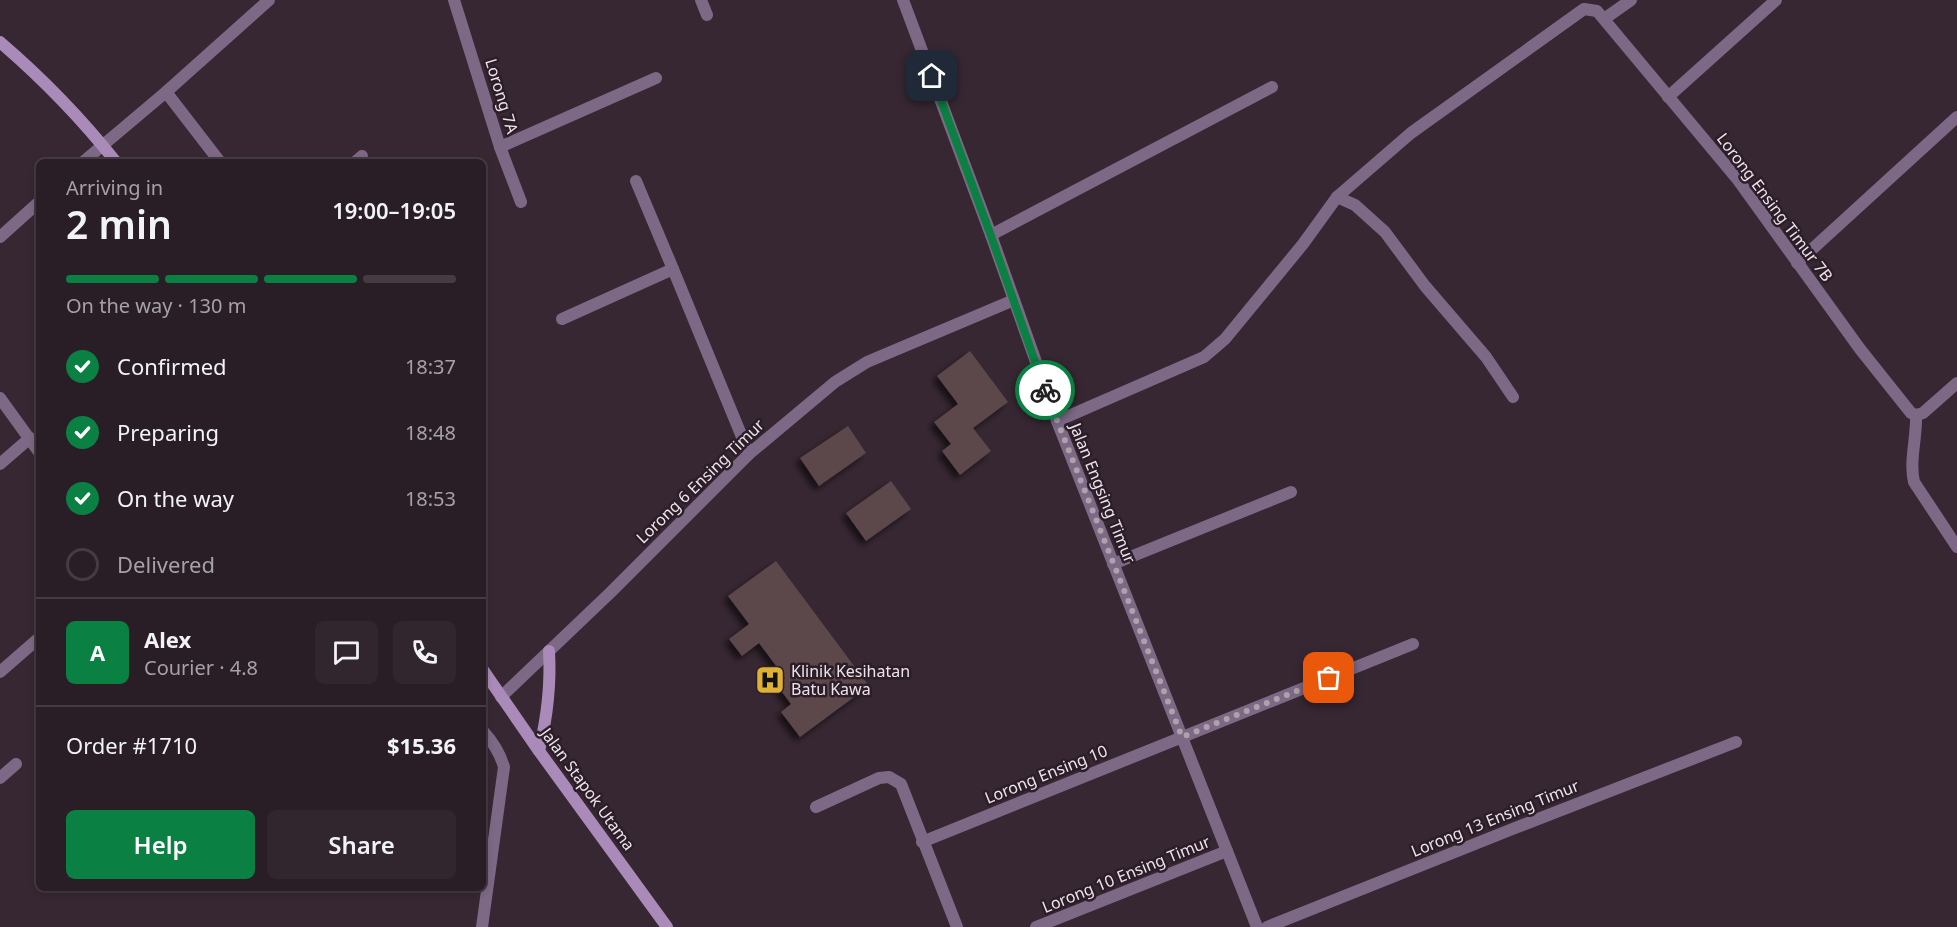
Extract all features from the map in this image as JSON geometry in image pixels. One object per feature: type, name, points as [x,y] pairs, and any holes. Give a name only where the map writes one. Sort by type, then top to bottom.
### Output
[{"type":"main road","points":[[0,42],[32,70],[114,159]]},
{"type":"main road","points":[[539,751],[551,675],[549,651]]},
{"type":"main road","name":"Jalan Stapok Utama","points":[[486,674],[667,927]]},
{"type":"street","points":[[86,159],[166,92],[269,0]]},
{"type":"street","name":"Lorong 7A","points":[[454,0],[500,147],[521,202]]},
{"type":"street","points":[[701,0],[707,15]]},
{"type":"street","name":"Jalan Engsing Timur","points":[[903,0],[1057,421],[1257,927]]},
{"type":"street","points":[[1057,421],[1204,357],[1226,339],[1303,244],[1337,197],[1411,133],[1584,9],[1597,11],[1604,19],[1631,0]]},
{"type":"street","points":[[1668,97],[1776,0]]},
{"type":"street","name":"Lorong Ensing Timur 7B","points":[[1604,19],[1738,180],[1860,349],[1911,413],[1916,415]]},
{"type":"street","points":[[500,147],[656,78]]},
{"type":"street","points":[[991,236],[1272,87]]},
{"type":"street","points":[[166,92],[218,159]]},
{"type":"street","points":[[1797,263],[1957,117]]},
{"type":"street","points":[[636,182],[749,454]]},
{"type":"street","points":[[1337,197],[1355,205],[1385,232],[1425,286],[1486,357],[1513,397]]},
{"type":"street","points":[[0,237],[36,205]]},
{"type":"street","points":[[562,319],[673,269]]},
{"type":"street","name":"Lorong 6 Ensing Timur","points":[[501,697],[749,454],[835,382],[867,362],[1014,300]]},
{"type":"street","points":[[1957,383],[1923,413],[1916,415],[1917,429],[1912,473],[1914,482],[1957,548]]},
{"type":"street","points":[[0,398],[36,447]]},
{"type":"street","points":[[0,464],[30,438]]},
{"type":"street","points":[[1113,564],[1292,492]]},
{"type":"street","points":[[0,672],[36,641]]},
{"type":"street","name":"Lorong Ensing 10","points":[[922,842],[1413,644]]},
{"type":"street","points":[[482,927],[504,767],[492,741],[486,734]]},
{"type":"street","name":"Lorong 13 Ensing Timur","points":[[1268,927],[1736,742]]},
{"type":"street","points":[[0,778],[16,764]]},
{"type":"street","points":[[816,807],[879,778],[889,777],[901,784],[957,927]]},
{"type":"street","name":"Lorong 10 Ensing Timur","points":[[1036,927],[1227,851]]},
{"type":"building","points":[[970,351],[1008,402],[973,428],[991,451],[960,475],[942,451],[951,444],[934,422],[958,404],[937,376]]},
{"type":"building","points":[[848,426],[866,453],[819,486],[800,458]]},
{"type":"building","points":[[891,481],[911,509],[866,541],[846,513]]},
{"type":"building","points":[[776,561],[869,686],[800,737],[781,712],[791,704],[776,684],[785,678],[759,643],[742,656],[729,639],[749,624],[728,596]]},
{"type":"way so far","points":[[1045,390],[1182,737],[1329,678]]},
{"type":"place","name":"Klinik Kesihatan Batu Kawa","points":[[770,680]]},
{"type":"route","points":[[932,76],[1045,390]]}]
